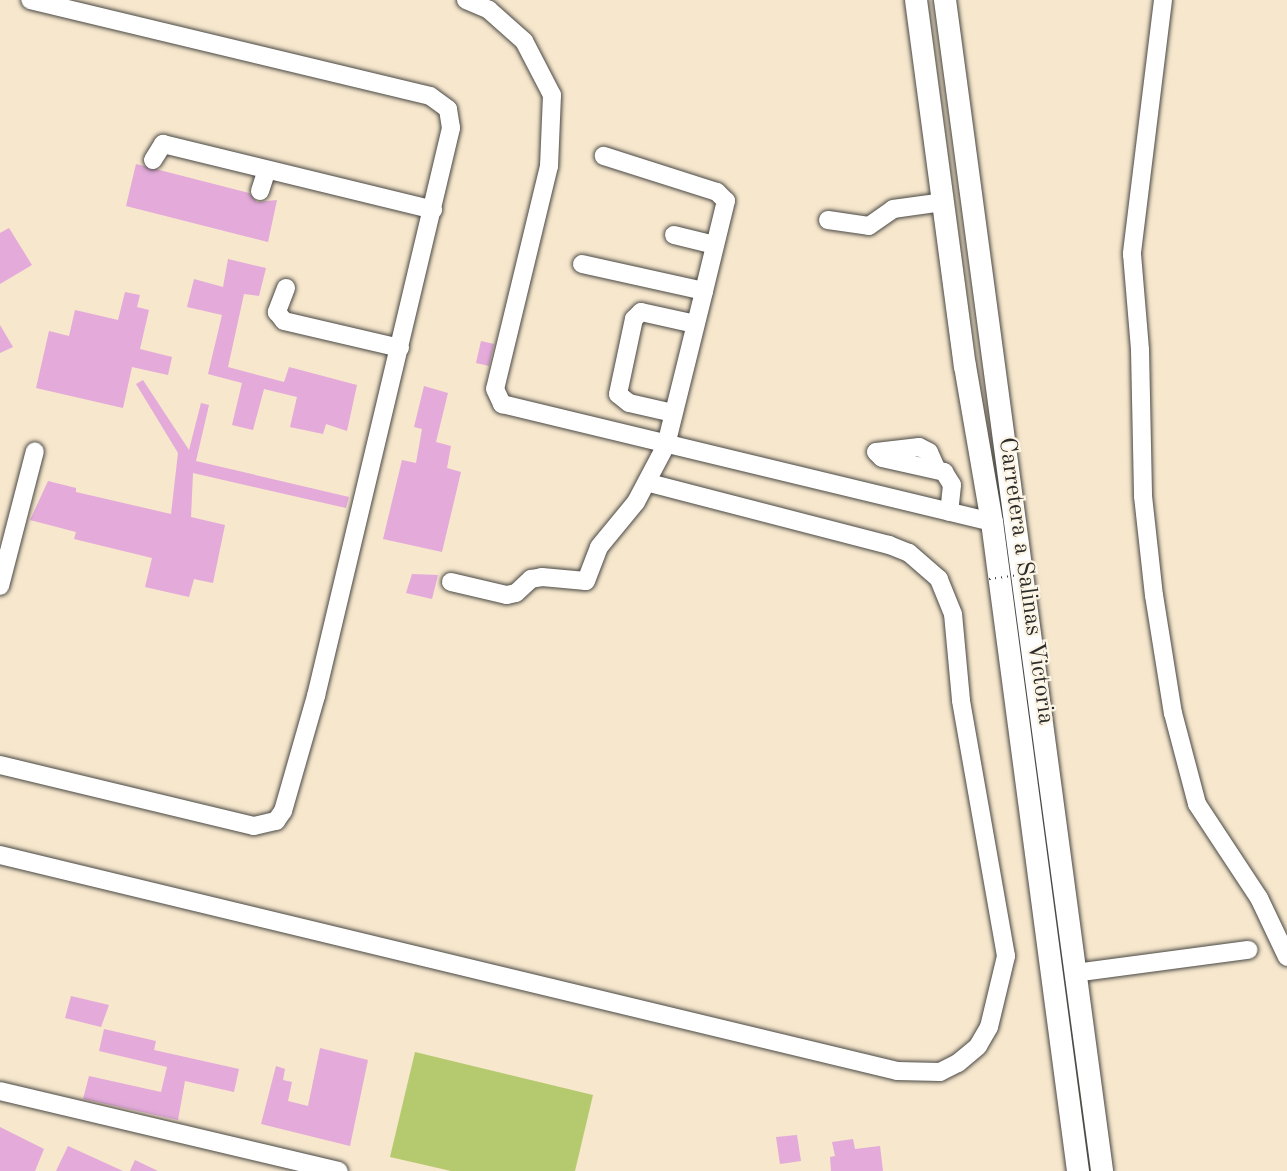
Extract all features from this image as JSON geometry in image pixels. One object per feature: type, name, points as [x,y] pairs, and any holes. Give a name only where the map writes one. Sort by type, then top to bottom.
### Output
[{"type":"main road","name":"Carretera a Salinas Victoria","points":[[916,0],[943,202],[992,522],[1078,1171]]},
{"type":"main road","name":"Carretera a Salinas Victoria","points":[[945,0],[1102,1171]]},
{"type":"street","points":[[0,765],[254,826],[276,820],[289,800],[316,696],[433,210],[450,118],[448,109],[430,96],[30,0]]},
{"type":"street","points":[[466,0],[489,10],[524,41],[552,95],[549,166],[498,370],[496,397],[508,407],[992,522]]},
{"type":"street","points":[[1163,0],[1132,254],[1141,362],[1143,496],[1154,595],[1173,713],[1197,804],[1259,898],[1287,957]]},
{"type":"street","points":[[153,160],[163,144],[433,210]]},
{"type":"street","points":[[451,582],[507,595],[542,577],[586,581],[599,547],[649,483],[666,444],[726,201],[723,195],[604,156]]},
{"type":"street","points":[[260,191],[267,170]]},
{"type":"street","points":[[828,220],[869,226],[893,209],[943,202]]},
{"type":"street","points":[[674,235],[715,245]]},
{"type":"street","points":[[582,264],[704,291]]},
{"type":"street","points":[[286,288],[277,312],[284,321],[400,348]]},
{"type":"street","points":[[673,413],[629,403],[618,394],[634,319],[641,312],[695,324]]},
{"type":"street","points":[[0,586],[35,452]]},
{"type":"street","points":[[936,468],[949,477],[952,485],[949,512]]},
{"type":"street","points":[[0,855],[897,1071],[940,1072],[958,1063],[978,1046],[989,1027],[1006,956],[961,700],[953,614],[939,579],[909,553],[889,545],[649,483]]},
{"type":"street","points":[[1075,973],[1248,950]]},
{"type":"street","points":[[0,1090],[339,1171]]},
{"type":"path","points":[[989,579],[1034,573]]},
{"type":"green space","points":[[415,1052],[593,1095],[575,1171],[451,1171],[390,1157]]},
{"type":"building","points":[[136,164],[249,193],[257,202],[277,200],[268,242],[126,206]]},
{"type":"building","points":[[9,228],[32,265],[0,284],[0,233]]},
{"type":"building","points":[[228,259],[266,268],[259,296],[244,294],[228,367],[284,382],[289,367],[357,385],[347,431],[326,424],[323,434],[290,427],[297,397],[264,389],[253,430],[232,425],[242,383],[208,374],[222,315],[187,307],[194,279],[223,287]]},
{"type":"building","points":[[125,292],[140,295],[137,307],[149,310],[140,349],[172,357],[168,375],[132,367],[123,408],[36,388],[49,331],[69,336],[75,310],[118,320]]},
{"type":"building","points":[[0,325],[13,347],[0,353]]},
{"type":"building","points":[[481,341],[494,344],[489,366],[476,363]]},
{"type":"building","points":[[143,380],[189,450],[201,403],[209,405],[196,461],[349,497],[346,508],[193,473],[191,517],[225,525],[213,583],[194,579],[189,597],[145,587],[152,558],[74,539],[76,532],[30,520],[48,481],[76,488],[76,492],[171,514],[178,453],[136,384]]},
{"type":"building","points":[[424,386],[448,393],[436,442],[451,446],[447,468],[461,472],[442,552],[383,539],[402,460],[416,463],[422,429],[414,427]]},
{"type":"building","points":[[412,574],[438,575],[432,599],[406,593]]},
{"type":"building","points":[[71,996],[109,1005],[101,1027],[65,1018]]},
{"type":"building","points":[[104,1029],[156,1041],[154,1050],[239,1069],[234,1092],[185,1081],[178,1120],[83,1099],[89,1076],[161,1092],[167,1067],[99,1051]]},
{"type":"building","points":[[320,1048],[368,1060],[350,1146],[261,1124],[276,1066],[285,1069],[283,1080],[292,1082],[288,1101],[308,1106]]},
{"type":"building","points":[[0,1127],[44,1149],[35,1171],[0,1171]]},
{"type":"building","points":[[797,1135],[801,1161],[780,1164],[776,1137]]},
{"type":"building","points":[[853,1139],[855,1149],[880,1146],[883,1171],[831,1171],[830,1157],[835,1156],[832,1142]]},
{"type":"building","points":[[68,1146],[123,1171],[56,1171]]},
{"type":"building","points":[[135,1160],[158,1171],[130,1171]]}]
